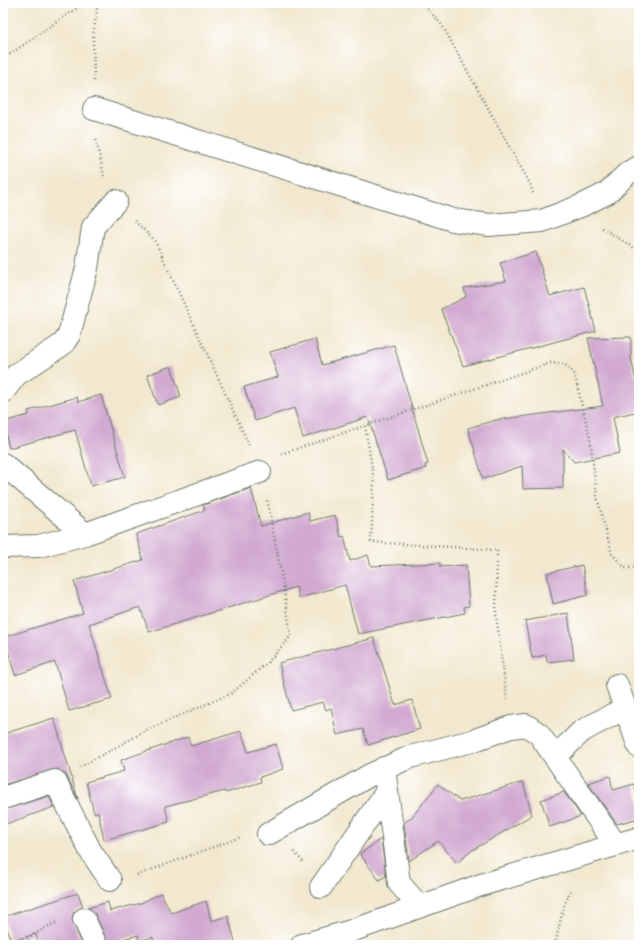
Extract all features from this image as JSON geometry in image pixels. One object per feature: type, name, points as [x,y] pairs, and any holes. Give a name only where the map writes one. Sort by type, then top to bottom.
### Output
[{"type":"street","points":[[94,109],[453,220],[489,225],[542,221],[574,209],[607,192],[629,172],[639,167]]},
{"type":"street","points":[[3,392],[16,375],[62,344],[69,335],[87,268],[94,227],[116,201]]},
{"type":"street","points":[[3,464],[85,534]]},
{"type":"street","points":[[3,547],[39,546],[85,534],[259,467]]},
{"type":"street","points":[[617,685],[639,747]]},
{"type":"street","points":[[555,757],[582,731],[625,708]]},
{"type":"street","points":[[268,834],[384,768],[410,757],[472,741],[526,724],[539,734],[616,845]]},
{"type":"street","points":[[384,768],[399,883],[419,906]]},
{"type":"street","points":[[3,798],[55,781],[91,852],[110,880]]},
{"type":"street","points":[[320,886],[387,791]]},
{"type":"street","points":[[302,945],[350,931],[481,885],[639,838]]},
{"type":"street","points":[[84,919],[96,945]]},
{"type":"path","points":[[3,59],[84,3]]},
{"type":"path","points":[[55,781],[149,729],[232,693],[268,662],[291,636],[283,583],[259,467],[155,241],[116,201],[104,176],[95,134],[94,109],[93,36],[98,3]]},
{"type":"path","points":[[422,3],[442,25],[530,184],[542,221]]},
{"type":"path","points":[[574,209],[611,235],[639,251]]},
{"type":"path","points":[[259,467],[365,426],[551,363],[564,364],[574,373],[590,438],[596,497],[612,554],[625,568],[639,567]]},
{"type":"path","points":[[365,426],[374,480],[371,542],[498,550],[496,614],[505,694],[508,702],[526,724]]},
{"type":"path","points":[[110,880],[122,880],[246,836],[268,834],[287,844],[307,866],[320,886]]},
{"type":"path","points":[[555,945],[563,909],[584,855]]},
{"type":"path","points":[[17,945],[50,924],[77,917],[84,919]]},
{"type":"building","points":[[536,252],[550,296],[584,287],[596,331],[463,366],[441,309],[466,297],[464,288],[506,281],[500,263]]},
{"type":"building","points":[[631,337],[631,358],[639,395],[639,411],[613,417],[620,453],[574,462],[563,449],[563,488],[523,489],[522,466],[483,479],[468,428],[496,420],[603,406],[588,338]]},
{"type":"building","points":[[315,339],[322,365],[394,345],[428,464],[425,465],[426,468],[388,480],[368,417],[303,438],[294,408],[255,421],[244,387],[278,377],[270,352]]},
{"type":"building","points":[[171,366],[181,397],[158,405],[147,375]]},
{"type":"building","points":[[101,395],[125,477],[91,486],[75,430],[9,448],[3,422],[29,415],[28,411],[77,397],[78,402]]},
{"type":"building","points":[[251,488],[261,526],[308,512],[310,521],[335,515],[341,537],[344,536],[350,561],[368,555],[371,566],[440,563],[440,567],[466,565],[469,606],[464,607],[465,613],[358,634],[345,585],[299,598],[296,587],[149,632],[140,607],[89,624],[112,699],[69,711],[55,662],[15,675],[4,637],[83,613],[74,581],[143,560],[136,534],[205,510],[203,505]]},
{"type":"building","points":[[582,565],[588,595],[553,604],[547,573]]},
{"type":"building","points":[[568,613],[574,659],[547,662],[546,655],[532,658],[525,621]]},
{"type":"building","points":[[374,638],[395,705],[412,700],[420,729],[368,745],[363,729],[337,735],[331,708],[326,710],[323,702],[291,710],[279,663]]},
{"type":"building","points":[[54,718],[78,799],[66,775],[57,769],[3,785],[3,734]]},
{"type":"building","points":[[241,731],[248,752],[276,744],[283,769],[260,777],[261,782],[226,793],[225,791],[165,806],[169,822],[104,840],[98,812],[94,813],[86,782],[124,771],[121,760],[188,737],[191,746]]},
{"type":"building","points":[[610,776],[613,790],[634,784],[639,800],[639,818],[617,824],[588,783]]},
{"type":"building","points":[[523,782],[532,815],[471,851],[457,863],[438,841],[409,861],[404,823],[412,817],[438,784],[460,801]]},
{"type":"building","points":[[564,792],[581,816],[550,827],[541,800]]},
{"type":"building","points":[[49,796],[54,807],[3,825],[3,810]]},
{"type":"building","points":[[381,839],[386,876],[379,880],[360,854]]},
{"type":"building","points":[[78,893],[83,907],[74,912],[72,918],[82,945],[39,945],[36,934],[11,941],[3,917]]},
{"type":"building","points":[[161,893],[171,913],[206,901],[211,921],[228,916],[236,945],[154,945],[153,937],[139,941],[138,935],[108,943],[95,914],[88,908],[108,902],[110,911],[141,903]]}]
